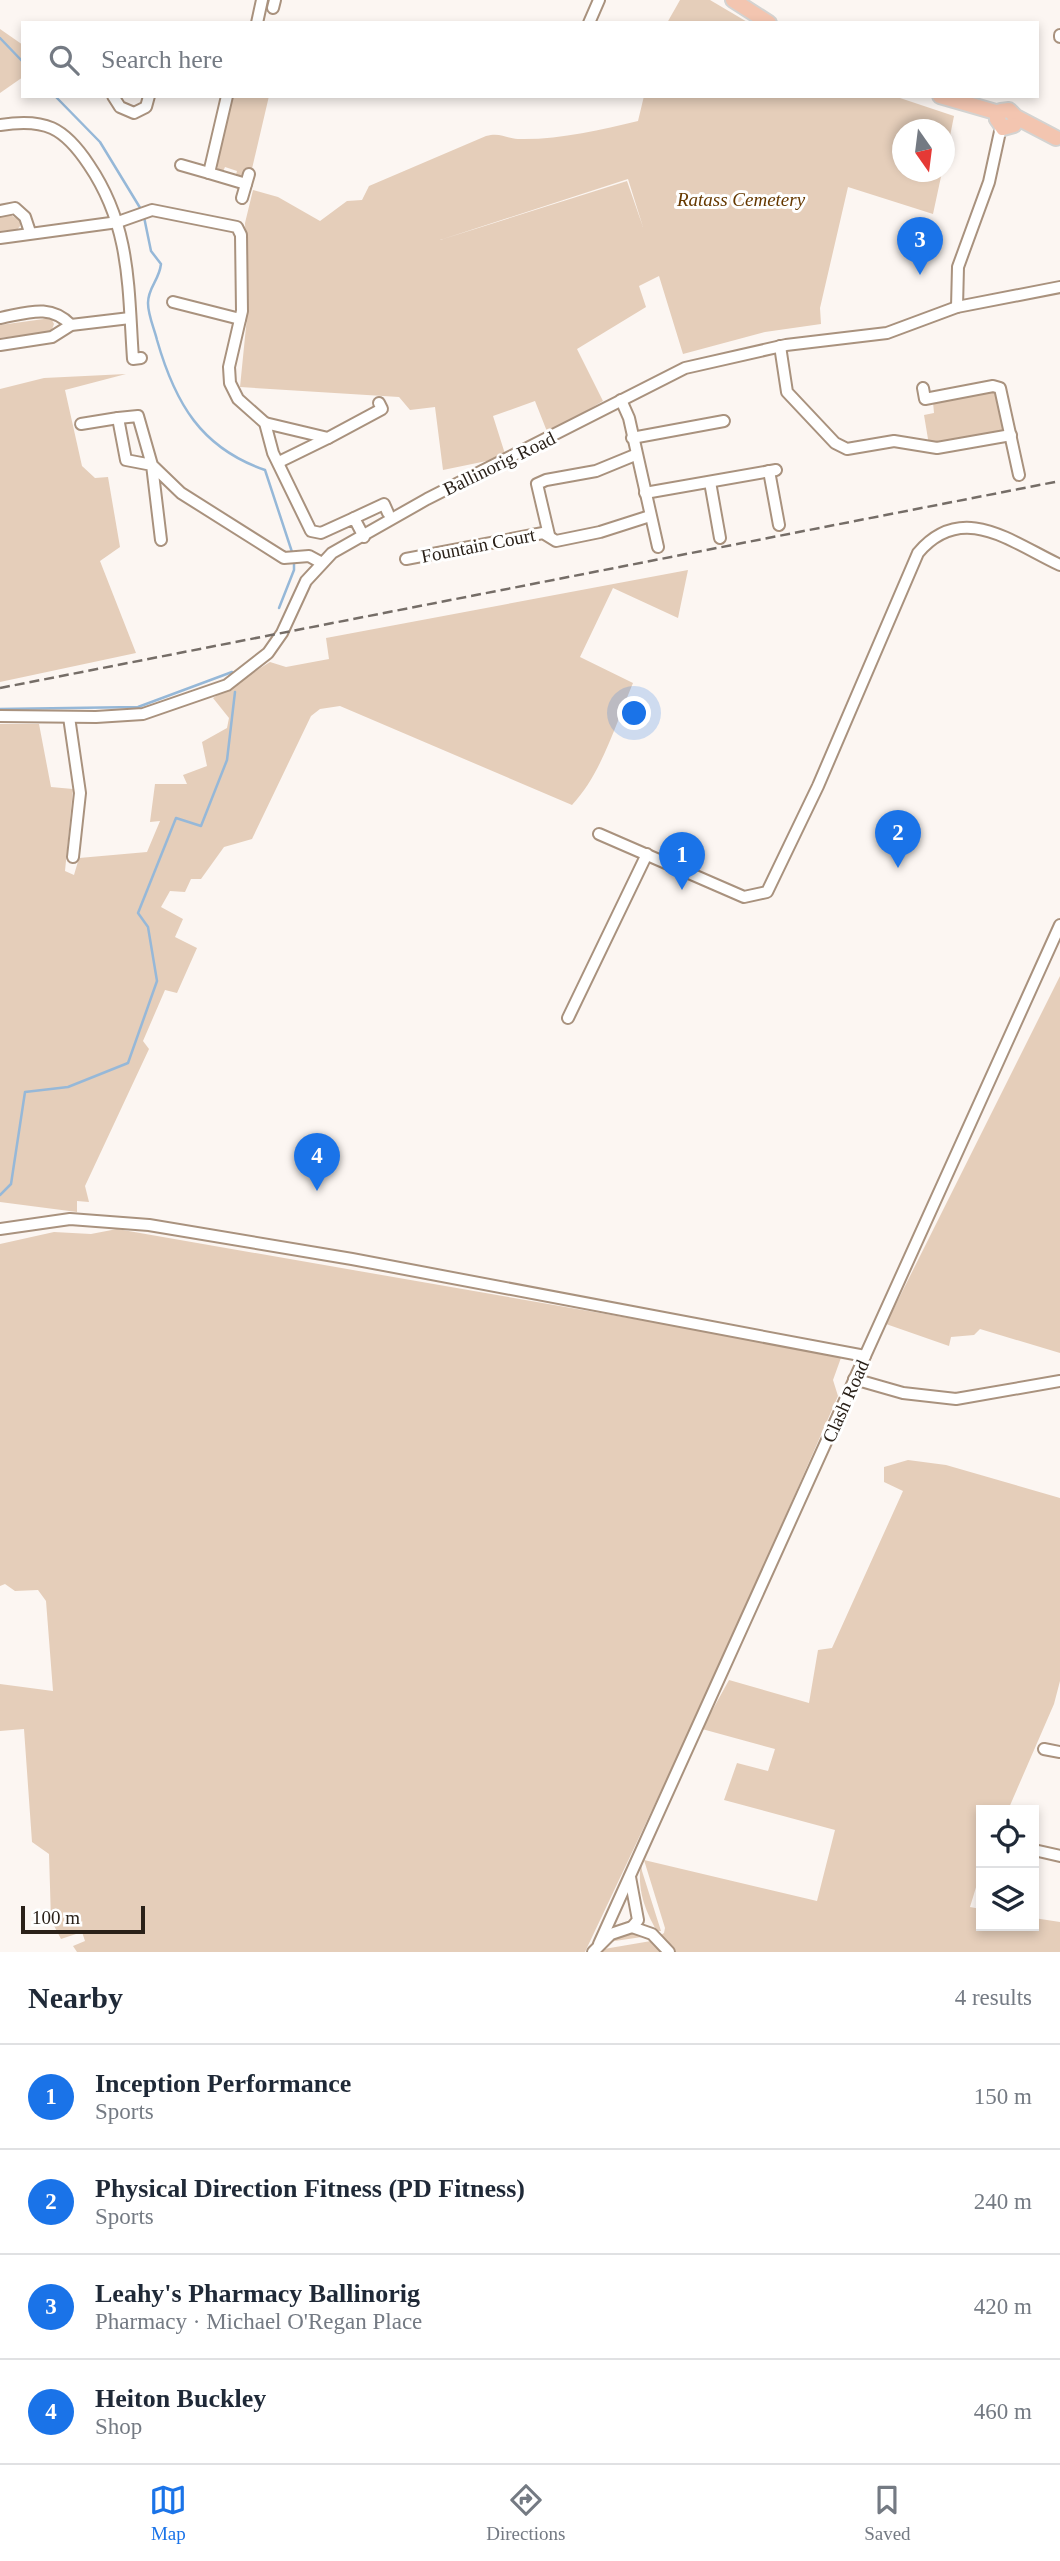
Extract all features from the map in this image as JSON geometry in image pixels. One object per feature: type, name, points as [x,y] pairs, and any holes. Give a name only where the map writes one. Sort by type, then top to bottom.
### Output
[{"type":"main road","points":[[733,0],[766,21]]},
{"type":"main road","points":[[946,98],[1058,139]]},
{"type":"street","points":[[257,21],[261,0]]},
{"type":"street","points":[[590,21],[599,0]]},
{"type":"street","points":[[114,98],[120,107],[134,113],[146,107],[148,98]]},
{"type":"street","points":[[209,173],[227,98]]},
{"type":"street","points":[[957,307],[958,267],[998,153],[1003,117]]},
{"type":"street","points":[[0,125],[41,123],[60,130],[77,147],[108,192],[127,259],[133,359],[141,358]]},
{"type":"street","points":[[181,165],[209,173],[248,179],[242,198]]},
{"type":"street","points":[[0,211],[15,208],[25,217],[30,232]]},
{"type":"street","points":[[0,238],[118,222],[152,210],[237,227],[241,235],[240,319],[229,367],[230,383],[239,399],[265,423],[296,504],[312,531],[321,533],[384,504],[387,513]]},
{"type":"street","name":"Ballinorig Road","points":[[0,716],[143,714],[215,690],[239,678],[268,653],[282,634],[306,581],[332,553],[427,499],[685,368],[780,346],[887,333],[957,307],[1060,287]]},
{"type":"street","points":[[173,302],[240,319]]},
{"type":"street","points":[[0,317],[48,310],[63,317],[71,325]]},
{"type":"street","points":[[0,345],[52,337],[71,325],[130,318]]},
{"type":"street","points":[[780,346],[787,392],[835,443],[847,449],[885,441],[910,442],[928,449],[1010,435]]},
{"type":"street","points":[[923,388],[925,399],[993,386],[1000,388],[1019,475]]},
{"type":"street","points":[[621,400],[658,547]]},
{"type":"street","points":[[279,462],[382,409],[379,403]]},
{"type":"street","points":[[81,424],[138,415],[152,465],[161,540]]},
{"type":"street","points":[[118,418],[127,460],[152,465],[181,494],[284,558],[309,556],[322,563]]},
{"type":"street","points":[[632,438],[724,421]]},
{"type":"street","points":[[265,423],[328,438]]},
{"type":"street","name":"Fountain Court","points":[[549,535],[537,484],[596,471],[635,455]]},
{"type":"street","points":[[645,493],[772,470],[779,525]]},
{"type":"street","points":[[710,482],[720,538]]},
{"type":"street","name":"Fountain Court","points":[[407,559],[543,533],[556,541],[600,532],[650,516]]},
{"type":"street","points":[[355,518],[364,537]]},
{"type":"street","points":[[599,834],[744,897],[767,892],[818,786],[918,553],[929,541],[960,526],[977,527],[1060,565]]},
{"type":"street","points":[[69,717],[80,793],[73,857]]},
{"type":"street","points":[[568,1018],[647,854]]},
{"type":"street","name":"Clash Road","points":[[596,1948],[612,1920],[615,1905],[1060,925]]},
{"type":"street","points":[[0,1229],[70,1219],[149,1224],[352,1259],[864,1356]]},
{"type":"street","points":[[854,1379],[903,1393],[956,1399],[1060,1381]]},
{"type":"street","points":[[1044,1749],[1060,1752]]},
{"type":"street","points":[[1039,1851],[1060,1856]]},
{"type":"street","points":[[630,1877],[637,1910],[652,1934],[669,1952]]},
{"type":"street","points":[[615,1905],[622,1901],[637,1910]]},
{"type":"street","points":[[596,1948],[626,1928],[637,1910]]},
{"type":"street","points":[[612,1920],[626,1928],[652,1934]]},
{"type":"green space","points":[[680,0],[710,0],[746,21],[668,21]]},
{"type":"green space","points":[[0,29],[21,44],[21,78],[0,93]]},
{"type":"green space","points":[[232,98],[269,98],[251,173],[244,172],[240,178],[235,178],[237,171],[225,167],[222,174],[217,167]]},
{"type":"green space","name":"Ratass Cemetery","points":[[644,98],[900,98],[954,116],[953,119],[892,119],[892,182],[940,182],[933,214],[848,187],[820,308],[821,324],[765,332],[683,354],[659,276],[639,286],[646,307],[577,349],[603,401],[548,434],[535,401],[493,416],[506,457],[443,470],[435,407],[410,410],[399,397],[240,387],[248,307],[245,223],[253,190],[278,197],[320,221],[347,201],[362,200],[369,186],[486,136],[499,135],[518,139],[564,136],[638,121]],"holes":[[[628,179],[643,227],[627,181],[440,240]]]},
{"type":"green space","points":[[8,213],[20,221],[20,226],[17,230],[0,231],[0,214]]},
{"type":"green space","points":[[51,318],[54,324],[51,332],[0,338],[0,325]]},
{"type":"green space","points":[[126,374],[65,390],[82,466],[95,478],[108,477],[120,547],[100,561],[136,653],[0,682],[0,389],[44,378]]},
{"type":"green space","points":[[991,391],[996,393],[1005,428],[1001,433],[929,445],[924,415],[934,413],[933,402]]},
{"type":"green space","points":[[688,570],[678,618],[613,588],[580,657],[633,683],[600,763],[572,805],[340,706],[320,709],[311,716],[252,839],[224,847],[201,879],[191,879],[185,892],[170,891],[161,907],[183,919],[175,937],[197,948],[177,993],[165,990],[143,1041],[149,1049],[85,1186],[89,1202],[77,1201],[77,1212],[0,1202],[0,724],[39,724],[51,787],[73,789],[65,871],[74,875],[79,858],[147,852],[160,821],[150,822],[155,784],[187,784],[183,775],[207,766],[202,742],[227,728],[229,718],[213,698],[270,662],[286,667],[329,659],[326,638]]},
{"type":"green space","points":[[1060,976],[1060,1353],[980,1329],[974,1335],[951,1337],[949,1346],[886,1324]]},
{"type":"green space","points":[[117,1229],[842,1355],[833,1380],[838,1396],[718,1670],[585,1952],[77,1952],[73,1946],[85,1941],[82,1932],[61,1939],[51,1920],[49,1854],[32,1842],[24,1729],[0,1731],[0,1684],[53,1691],[46,1601],[38,1590],[15,1591],[5,1584],[0,1586],[0,1244],[54,1232],[91,1234]]},
{"type":"green space","points":[[908,1460],[946,1465],[1060,1498],[1060,1681],[1054,1704],[1010,1805],[976,1805],[976,1887],[970,1907],[976,1908],[976,1931],[1039,1931],[1039,1919],[1060,1922],[1060,1952],[602,1952],[604,1949],[651,1941],[642,1937],[608,1942],[624,1934],[636,1933],[652,1941],[664,1933],[665,1928],[644,1860],[817,1901],[835,1830],[724,1800],[737,1763],[768,1771],[775,1749],[702,1729],[729,1680],[809,1703],[818,1650],[832,1648],[903,1491],[884,1482],[884,1467]]},
{"type":"green space","points":[[641,1862],[661,1931],[657,1931],[645,1906],[640,1881]]},
{"type":"waterway","points":[[0,38],[21,60]]},
{"type":"waterway","points":[[57,98],[100,142],[142,211]]},
{"type":"waterway","points":[[144,217],[151,251],[161,264],[148,297],[149,312],[172,384],[182,403],[207,436],[243,461],[265,470],[293,555]]},
{"type":"waterway","points":[[279,608],[294,570],[294,562]]},
{"type":"waterway","points":[[0,709],[138,707],[232,672]]},
{"type":"waterway","points":[[0,1195],[11,1184],[25,1092],[68,1087],[128,1063],[157,981],[148,927],[138,913],[176,818],[201,826],[227,760],[235,692]]},
{"type":"railway","points":[[0,688],[1060,481]]},
{"type":"place","name":"Leahy's Pharmacy Ballinorig","points":[[920,275]]},
{"type":"place","name":"Physical Direction Fitness (PD Fitness)","points":[[898,868]]},
{"type":"place","name":"Inception Performance","points":[[682,890]]},
{"type":"place","name":"Heiton Buckley","points":[[317,1191]]}]
